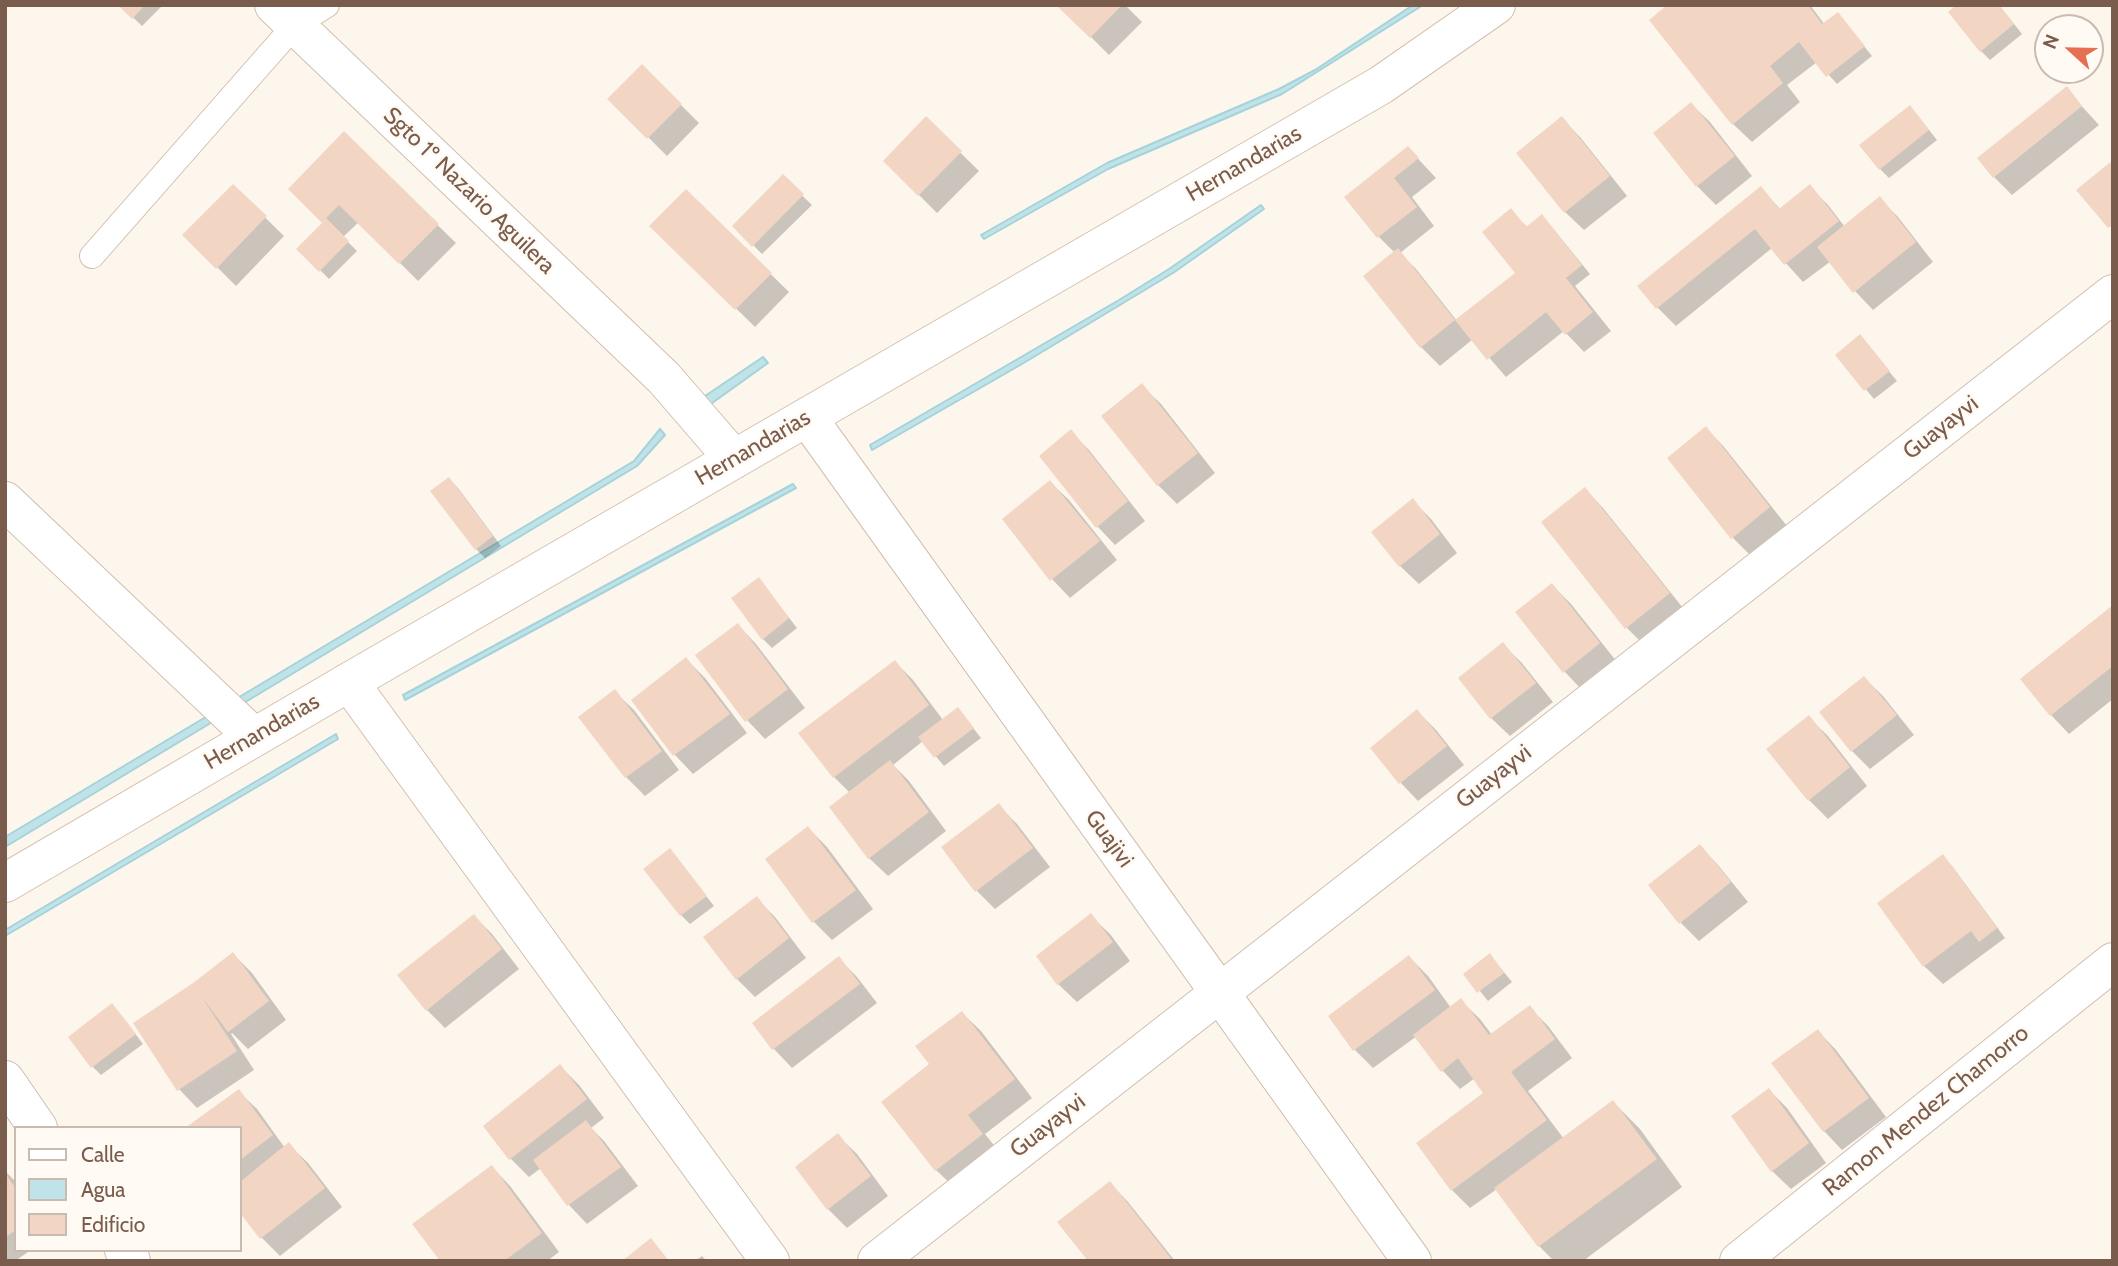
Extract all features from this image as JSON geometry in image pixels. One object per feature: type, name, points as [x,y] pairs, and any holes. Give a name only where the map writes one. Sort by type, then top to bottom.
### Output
[{"type":"street","name":"Hernandarias","points":[[5,883],[1381,85],[1496,5]]},
{"type":"street","name":"Sgto 1º Nazario Aguilera","points":[[285,15],[664,378],[734,459]]},
{"type":"street","name":"Guayayvi","points":[[877,1261],[2113,294]]},
{"type":"street","name":"Guajivi","points":[[807,417],[1412,1261]]},
{"type":"street","points":[[5,501],[254,737]]},
{"type":"street","points":[[349,682],[770,1261]]},
{"type":"street","name":"Ramon Mendez Chamorro","points":[[1738,1261],[2113,962]]},
{"type":"street","points":[[5,1080],[37,1126]]},
{"type":"lane","points":[[92,256],[285,15],[327,5]]},
{"type":"water","points":[[1413,5],[1423,5],[1282,94],[1108,169],[984,239],[981,235],[1107,163],[1279,89],[1315,70]]},
{"type":"water","points":[[1261,205],[1264,209],[1173,273],[872,450],[870,445],[1119,300]]},
{"type":"water","points":[[763,357],[768,363],[708,406],[702,398]]},
{"type":"water","points":[[660,429],[665,435],[637,466],[5,847],[5,837],[634,461]]},
{"type":"water","points":[[793,484],[796,488],[405,700],[403,695]]},
{"type":"water","points":[[336,734],[338,739],[5,936],[5,930]]},
{"type":"building","points":[[118,5],[145,5],[132,19]]},
{"type":"building","points":[[1056,5],[1122,5],[1090,38]]},
{"type":"building","points":[[1667,5],[1808,5],[1822,24],[1838,12],[1865,46],[1826,77],[1799,42],[1770,66],[1783,83],[1732,125],[1649,20]]},
{"type":"building","points":[[1956,5],[1999,5],[2014,24],[1980,52],[1948,12]]},
{"type":"building","points":[[642,64],[682,104],[647,139],[607,99]]},
{"type":"building","points":[[2067,86],[2082,106],[1993,178],[1977,158]]},
{"type":"building","points":[[1691,102],[1735,156],[1696,187],[1653,133]]},
{"type":"building","points":[[1910,105],[1929,130],[1879,170],[1859,145]]},
{"type":"building","points":[[926,116],[962,151],[918,196],[883,161]]},
{"type":"building","points":[[1562,116],[1610,176],[1564,213],[1516,153]]},
{"type":"building","points":[[344,131],[439,224],[399,264],[339,205],[326,218],[349,241],[319,272],[296,249],[322,223],[288,189]]},
{"type":"building","points":[[1408,146],[1419,158],[1394,178],[1417,207],[1377,238],[1344,197]]},
{"type":"building","points":[[2113,160],[2113,225],[2108,228],[2076,190]]},
{"type":"building","points":[[783,174],[804,194],[752,247],[732,226]]},
{"type":"building","points":[[233,184],[267,216],[216,269],[182,235]]},
{"type":"building","points":[[1810,184],[1839,221],[1784,265],[1755,229],[1656,309],[1637,286],[1761,186],[1779,209]]},
{"type":"building","points":[[686,189],[772,273],[735,310],[649,226]]},
{"type":"building","points":[[1880,196],[1916,242],[1853,293],[1817,247]]},
{"type":"building","points":[[1511,208],[1526,227],[1542,214],[1582,265],[1566,278],[1593,312],[1565,335],[1546,312],[1487,360],[1455,320],[1515,273],[1482,232]]},
{"type":"building","points":[[1398,248],[1455,320],[1420,348],[1363,276]]},
{"type":"building","points":[[1860,334],[1890,371],[1864,391],[1835,355]]},
{"type":"building","points":[[1142,383],[1198,453],[1157,486],[1101,416]]},
{"type":"building","points":[[1706,426],[1770,507],[1731,539],[1667,458]]},
{"type":"building","points":[[1071,429],[1128,501],[1096,528],[1039,456]]},
{"type":"building","points":[[449,477],[493,536],[475,550],[430,491]]},
{"type":"building","points":[[1050,480],[1100,541],[1050,581],[1002,519]]},
{"type":"building","points":[[1585,487],[1670,593],[1625,629],[1541,522]]},
{"type":"building","points":[[1413,498],[1440,534],[1399,567],[1371,532]]},
{"type":"building","points":[[759,577],[789,618],[762,640],[731,598]]},
{"type":"building","points":[[1552,583],[1600,643],[1563,673],[1515,612]]},
{"type":"building","points":[[2113,605],[2113,666],[2050,716],[2020,679]]},
{"type":"building","points":[[738,623],[788,689],[745,722],[695,655]]},
{"type":"building","points":[[1503,642],[1536,683],[1490,719],[1458,678]]},
{"type":"building","points":[[686,657],[730,714],[673,756],[631,700]]},
{"type":"building","points":[[895,660],[929,705],[833,778],[798,733]]},
{"type":"building","points":[[1864,676],[1897,715],[1851,752],[1819,712]]},
{"type":"building","points":[[615,689],[662,751],[625,778],[578,717]]},
{"type":"building","points":[[958,707],[974,728],[934,758],[918,737]]},
{"type":"building","points":[[1417,709],[1447,746],[1399,784],[1370,748]]},
{"type":"building","points":[[1809,715],[1850,767],[1808,801],[1766,749]]},
{"type":"building","points":[[890,760],[929,812],[868,859],[829,807]]},
{"type":"building","points":[[999,803],[1033,848],[975,892],[941,847]]},
{"type":"building","points":[[808,826],[856,890],[812,923],[765,859]]},
{"type":"building","points":[[1700,844],[1731,882],[1679,924],[1648,885]]},
{"type":"building","points":[[670,848],[707,896],[680,916],[643,869]]},
{"type":"building","points":[[1943,854],[1997,928],[1979,942],[1971,931],[1923,967],[1877,903]]},
{"type":"building","points":[[757,896],[789,938],[736,980],[703,937]]},
{"type":"building","points":[[1091,913],[1113,942],[1057,985],[1036,956]]},
{"type":"building","points":[[474,914],[502,949],[426,1011],[397,975]]},
{"type":"building","points":[[233,952],[269,1001],[228,1032],[201,996],[237,1051],[177,1091],[133,1023],[193,983]]},
{"type":"building","points":[[1490,953],[1504,973],[1477,993],[1463,974]]},
{"type":"building","points":[[1409,955],[1435,990],[1353,1051],[1328,1016]]},
{"type":"building","points":[[839,956],[860,984],[772,1050],[752,1023]]},
{"type":"building","points":[[1461,998],[1489,1035],[1530,1005],[1555,1039],[1511,1072],[1547,1120],[1451,1191],[1416,1143],[1483,1093],[1458,1058],[1441,1072],[1413,1035]]},
{"type":"building","points":[[112,1003],[136,1034],[91,1068],[68,1037]]},
{"type":"building","points":[[962,1011],[1015,1079],[968,1115],[983,1134],[935,1171],[881,1102],[929,1064],[915,1046]]},
{"type":"building","points":[[1818,1029],[1869,1098],[1823,1132],[1771,1063]]},
{"type":"building","points":[[560,1064],[587,1099],[509,1160],[483,1126]]},
{"type":"building","points":[[1769,1088],[1809,1143],[1771,1172],[1731,1116]]},
{"type":"building","points":[[239,1089],[273,1135],[242,1158],[242,1126],[188,1126]]},
{"type":"building","points":[[1613,1100],[1657,1159],[1538,1247],[1494,1188]]},
{"type":"building","points":[[586,1120],[621,1167],[567,1206],[533,1160]]},
{"type":"building","points":[[838,1133],[871,1176],[827,1210],[795,1167]]},
{"type":"building","points":[[289,1142],[325,1188],[260,1239],[242,1216],[242,1180]]},
{"type":"building","points":[[492,1165],[542,1233],[504,1261],[440,1261],[412,1224]]},
{"type":"building","points":[[5,1173],[14,1186],[14,1231],[5,1237]]},
{"type":"building","points":[[1110,1181],[1173,1261],[1088,1261],[1057,1222]]},
{"type":"building","points":[[651,1238],[669,1261],[622,1261]]}]
